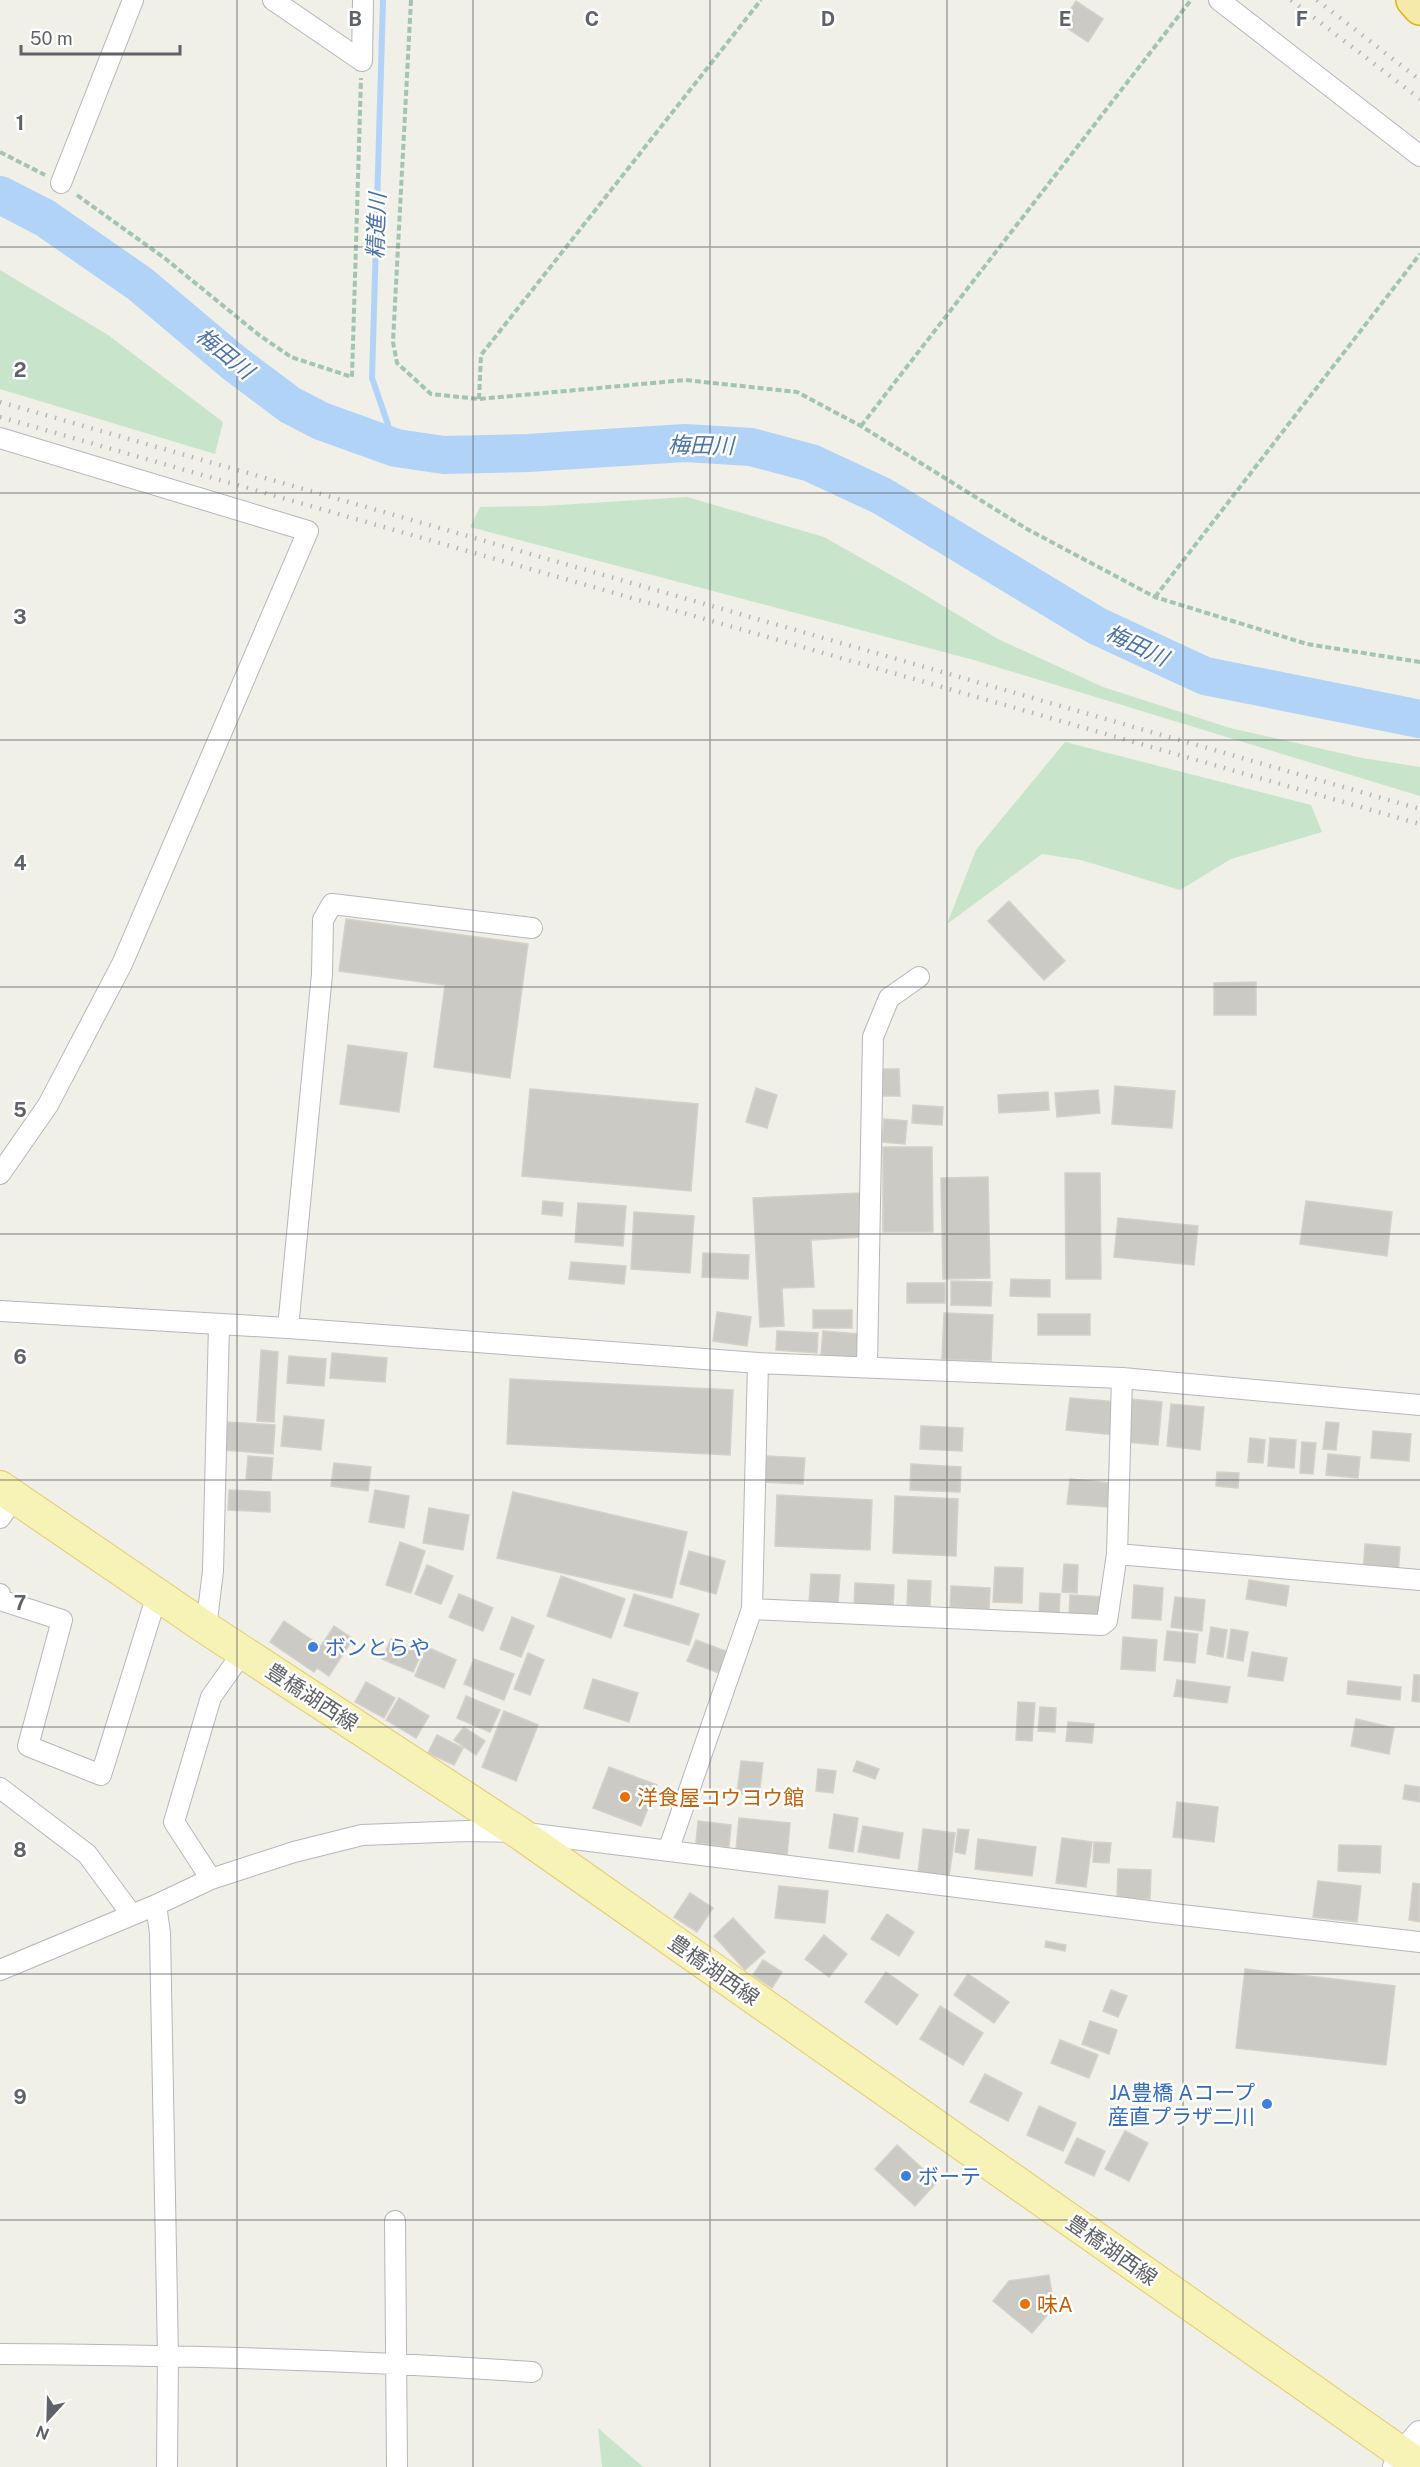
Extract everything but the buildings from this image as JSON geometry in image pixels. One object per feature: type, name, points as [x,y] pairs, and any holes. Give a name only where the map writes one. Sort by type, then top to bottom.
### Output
[{"type":"highway","points":[[1413,0],[1420,8]]},
{"type":"main road","name":"豊橋湖西線","points":[[5,1501],[157,1594],[518,1832],[1410,2455]]},
{"type":"street","points":[[61,183],[133,0]]},
{"type":"street","points":[[273,0],[362,62]]},
{"type":"street","points":[[362,62],[363,0]]},
{"type":"street","points":[[1219,0],[1420,156]]},
{"type":"street","points":[[0,438],[308,531],[122,964],[48,1105],[0,1174]]},
{"type":"street","points":[[288,1328],[322,974],[324,920],[332,904],[532,928]]},
{"type":"street","points":[[867,1366],[873,1037],[889,998],[919,977]]},
{"type":"street","points":[[0,1311],[288,1328],[758,1363],[1122,1378],[1420,1405]]},
{"type":"street","points":[[206,1628],[213,1571],[219,1325]]},
{"type":"street","points":[[668,1851],[752,1609],[758,1363]]},
{"type":"street","points":[[752,1609],[1101,1625],[1107,1621],[1117,1554],[1122,1378]]},
{"type":"street","points":[[1117,1554],[1420,1580]]},
{"type":"street","points":[[0,1594],[0,1600],[62,1620],[28,1746],[101,1775],[157,1594]]},
{"type":"street","points":[[211,1879],[174,1822],[211,1697],[243,1652]]},
{"type":"street","points":[[0,1788],[87,1854],[132,1915]]},
{"type":"street","points":[[0,1970],[156,1905],[211,1879],[294,1852],[362,1835],[466,1831],[518,1832],[1164,1913],[1420,1942]]},
{"type":"street","points":[[156,1905],[160,1933],[168,2357],[167,2467]]},
{"type":"street","points":[[395,2220],[398,2363],[397,2467]]},
{"type":"street","points":[[0,2354],[112,2354],[398,2363],[532,2372]]},
{"type":"path","points":[[411,0],[393,342],[398,363],[432,394],[479,399],[685,380],[796,392],[861,426],[1027,529],[1155,597],[1307,644],[1420,662]]},
{"type":"path","points":[[479,399],[481,355],[761,0]]},
{"type":"path","points":[[861,426],[1191,0]]},
{"type":"path","points":[[0,152],[61,183],[167,260],[259,335],[291,357],[352,376],[362,62]]},
{"type":"path","points":[[1155,597],[1420,254]]},
{"type":"green space","points":[[0,270],[108,335],[223,422],[215,454],[0,389]]},
{"type":"green space","points":[[687,497],[824,537],[998,639],[1103,687],[1230,728],[1362,758],[1420,767],[1420,796],[974,660],[470,527],[480,507],[543,506]]},
{"type":"green space","points":[[1065,742],[1311,805],[1322,832],[1231,859],[1180,890],[1081,860],[1042,854],[947,924],[976,850]]},
{"type":"green space","points":[[598,2428],[643,2467],[602,2467]]},
{"type":"waterway","name":"精進川","points":[[383,0],[372,378],[396,448]]},
{"type":"waterway","name":"梅田川","points":[[0,195],[45,218],[140,284],[234,363],[290,405],[321,421],[396,448],[444,455],[528,453],[685,443],[751,447],[811,463],[882,496],[1097,626],[1205,676],[1420,719]]},
{"type":"railway","points":[[1291,0],[1420,99]]},
{"type":"railway","points":[[1317,0],[1420,80]]},
{"type":"railway","points":[[0,402],[1420,809]]},
{"type":"railway","points":[[0,417],[1420,824]]},
{"type":"place","name":"ボンとらや","points":[[313,1647]]},
{"type":"place","name":"洋食屋コウヨウ館","points":[[625,1797]]},
{"type":"place","name":"JA豊橋 Aコープ 産直プラザ二川","points":[[1267,2104]]},
{"type":"place","name":"ボーテ","points":[[906,2176]]},
{"type":"place","name":"味A","points":[[1025,2304]]}]
